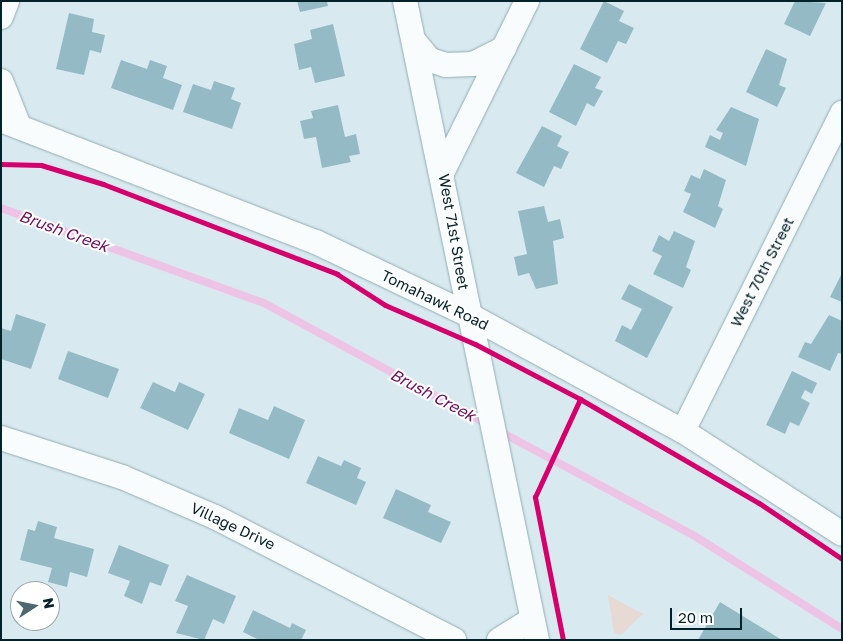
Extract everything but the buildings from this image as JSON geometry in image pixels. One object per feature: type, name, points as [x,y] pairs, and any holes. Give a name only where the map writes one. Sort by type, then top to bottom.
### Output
[{"type":"street","points":[[1,17],[7,1]]},
{"type":"street","name":"West 71st Street","points":[[406,1],[443,171],[469,315],[534,629]]},
{"type":"street","points":[[443,171],[527,1]]},
{"type":"street","points":[[414,41],[430,60],[446,65],[473,64],[504,48]]},
{"type":"street","points":[[1,81],[10,123]]},
{"type":"street","name":"West 70th Street","points":[[683,431],[842,113]]},
{"type":"street","name":"Tomahawk Road","points":[[10,123],[316,242],[469,315],[683,431],[842,534]]},
{"type":"street","name":"Village Drive","points":[[3,441],[122,478],[215,517],[454,640]]},
{"type":"street","points":[[500,640],[534,629]]},
{"type":"shaded area","points":[[608,595],[643,614],[621,635],[614,633]]},
{"type":"waterway","name":"Brush Creek","points":[[1,208],[264,303],[487,424]]},
{"type":"waterway","name":"Brush Creek","points":[[499,431],[693,535],[842,629]]},
{"type":"cycle path","points":[[1,164],[41,165],[103,184],[337,274],[385,305],[475,344],[580,399],[759,503],[842,559]]},
{"type":"cycle path","points":[[563,640],[535,497],[580,399]]}]
